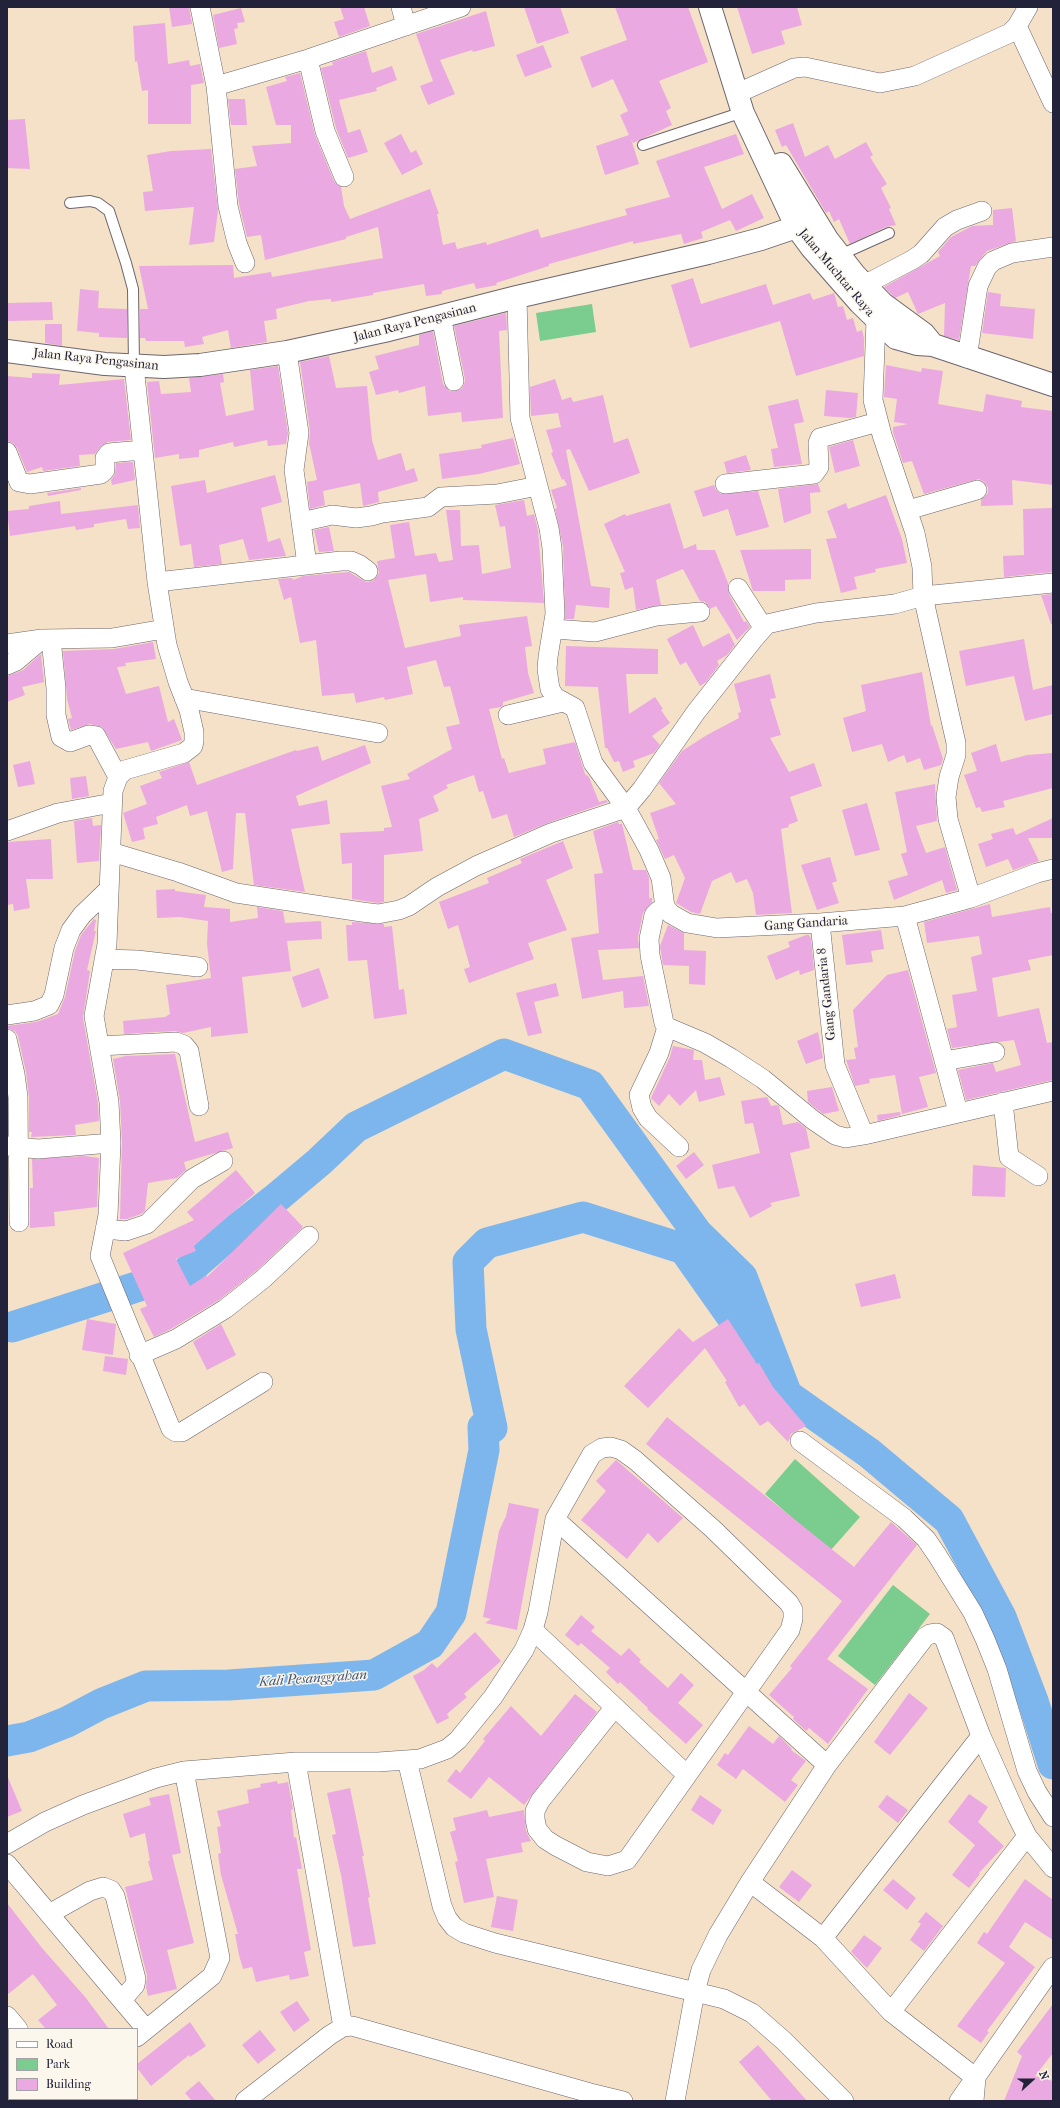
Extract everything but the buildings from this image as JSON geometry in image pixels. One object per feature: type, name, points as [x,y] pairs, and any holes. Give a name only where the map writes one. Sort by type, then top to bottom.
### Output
[{"type":"main road","name":"Jalan Muchtar Raya","points":[[710,7],[743,104],[806,224],[816,252],[879,312]]},
{"type":"main road","name":"Jalan Muchtar Raya","points":[[806,224],[840,255],[864,285],[896,338],[917,344],[933,345],[967,358],[1053,385]]},
{"type":"main road","name":"Jalan Raya Pengasinan","points":[[7,351],[134,366],[200,365],[287,352],[384,331],[517,297],[708,253],[806,224]]},
{"type":"street","points":[[200,7],[216,86],[228,206],[237,244],[245,263]]},
{"type":"street","points":[[401,7],[406,26]]},
{"type":"street","points":[[216,86],[308,59],[461,7]]},
{"type":"street","points":[[743,104],[794,68],[805,67],[880,83],[915,76],[1010,33],[1017,26],[1028,7]]},
{"type":"street","points":[[1017,26],[1053,103]]},
{"type":"street","points":[[308,59],[325,131],[344,177]]},
{"type":"street","points":[[864,285],[921,254],[945,227],[957,220],[982,211]]},
{"type":"street","points":[[967,358],[978,286],[987,267],[993,261],[1012,253],[1053,248]]},
{"type":"street","points":[[517,297],[520,418],[538,486],[552,548],[554,629],[548,657],[548,679],[550,689],[555,697],[575,708],[593,763],[626,808],[641,833],[661,878],[665,907],[654,915],[649,939],[658,999],[665,1024],[659,1053],[639,1095],[642,1108],[648,1118],[679,1147]]},
{"type":"street","points":[[879,312],[872,383],[873,400],[878,422],[908,510],[922,567],[923,596],[956,743],[956,755],[949,777],[946,797],[948,819],[971,898]]},
{"type":"street","points":[[441,316],[454,381]]},
{"type":"street","points":[[287,352],[299,433],[294,470],[307,565]]},
{"type":"street","points":[[134,366],[157,582],[164,629],[172,663],[194,732],[193,746],[184,753],[125,770],[118,777],[112,791],[107,944],[94,1016],[109,1102],[111,1143],[111,1181],[106,1229],[100,1256],[168,1424],[176,1432],[182,1432],[263,1382]]},
{"type":"street","points":[[725,484],[814,474],[819,467],[818,443],[820,438],[878,422]]},
{"type":"street","points":[[7,452],[19,482],[30,484],[101,474],[105,470],[105,458],[109,454],[142,450]]},
{"type":"street","points":[[301,522],[332,515],[356,518],[428,507],[441,496],[497,494],[538,486]]},
{"type":"street","points":[[908,510],[977,490]]},
{"type":"street","points":[[157,582],[351,561],[360,565],[368,572]]},
{"type":"street","points":[[111,852],[171,870],[236,893],[306,905],[378,914],[409,906],[465,872],[551,833],[626,808],[642,789],[696,712],[763,627],[771,622],[798,616],[883,606],[923,596],[1053,583]]},
{"type":"street","points":[[738,588],[763,627]]},
{"type":"street","points":[[554,629],[595,632],[649,618],[700,612]]},
{"type":"street","points":[[7,644],[46,639],[112,638],[164,629]]},
{"type":"street","points":[[7,665],[16,661],[46,639]]},
{"type":"street","points":[[46,639],[56,688],[56,715],[61,736],[70,742],[89,736],[96,736],[118,777]]},
{"type":"street","points":[[184,698],[378,734]]},
{"type":"street","points":[[508,715],[563,702]]},
{"type":"street","points":[[7,831],[58,813],[112,803]]},
{"type":"street","name":"Gang Gandaria","points":[[665,907],[676,918],[687,923],[706,927],[759,927],[905,916],[971,898],[1037,873],[1053,869]]},
{"type":"street","points":[[7,1015],[34,1011],[49,1005],[54,995],[64,948],[70,930],[82,915],[108,890]]},
{"type":"street","points":[[905,916],[958,1112]]},
{"type":"street","name":"Gang Gandaria 8","points":[[820,923],[835,1065],[864,1135]]},
{"type":"street","points":[[104,959],[137,960],[198,968]]},
{"type":"street","points":[[665,1024],[705,1043],[731,1058],[763,1079],[829,1132],[846,1138],[1053,1091]]},
{"type":"street","points":[[7,1039],[16,1074],[13,1147],[19,1222]]},
{"type":"street","points":[[99,1046],[176,1042],[184,1044],[189,1051],[199,1106]]},
{"type":"street","points":[[944,1062],[995,1052]]},
{"type":"street","points":[[1003,1102],[1009,1156],[1038,1176]]},
{"type":"street","points":[[13,1147],[38,1148],[111,1143]]},
{"type":"street","points":[[106,1229],[126,1231],[147,1224],[192,1179],[223,1161]]},
{"type":"street","points":[[139,1355],[176,1339],[225,1309],[263,1278],[309,1236]]},
{"type":"street","points":[[800,1441],[904,1518],[926,1539],[937,1555],[973,1613],[985,1640],[997,1669],[1027,1771],[1037,1792],[1053,1817]]},
{"type":"street","points":[[7,1844],[45,1822],[83,1805],[149,1780],[184,1771],[296,1762],[420,1759],[435,1755],[447,1749],[458,1740],[493,1697],[524,1650],[533,1630],[538,1612],[555,1519],[592,1454],[602,1448],[611,1447],[621,1450],[635,1460],[713,1529],[789,1603],[793,1610],[793,1619],[790,1630],[746,1690],[627,1860],[619,1864],[608,1866],[587,1862],[573,1856],[545,1839],[537,1829],[535,1811],[540,1801],[614,1708]]},
{"type":"street","points":[[555,1519],[827,1764]]},
{"type":"street","points":[[533,1630],[614,1708],[687,1775]]},
{"type":"street","points":[[675,2101],[695,1992],[701,1970],[718,1935],[750,1882],[827,1764],[925,1637],[933,1632],[940,1635],[947,1644],[981,1736],[1027,1836],[1053,1868]]},
{"type":"street","points":[[823,1938],[981,1736]]},
{"type":"street","points":[[407,1760],[442,1906],[447,1918],[454,1927],[464,1933],[495,1943],[724,1999],[752,2013],[784,2041],[844,2101]]},
{"type":"street","points":[[296,1762],[343,2028]]},
{"type":"street","points":[[7,1864],[122,2000],[142,2033],[212,1976],[220,1958],[184,1771]]},
{"type":"street","points":[[891,2012],[1027,1836]]},
{"type":"street","points":[[750,1882],[823,1938],[891,2012],[976,2078]]},
{"type":"street","points":[[49,1914],[90,1891],[103,1887],[111,1890],[115,1896],[136,1979],[132,1989],[122,2000]]},
{"type":"street","points":[[959,2101],[1053,1967]]},
{"type":"street","points":[[7,2016],[17,2028]]},
{"type":"street","points":[[245,2101],[330,2035],[343,2028],[352,2026],[364,2028],[590,2097],[623,2101]]},
{"type":"street","points":[[974,2101],[976,2078]]},
{"type":"lane","points":[[643,145],[743,104]]},
{"type":"lane","points":[[70,203],[90,201],[98,203],[109,211],[133,289],[134,366]]},
{"type":"lane","points":[[840,255],[889,233]]},
{"type":"green space","points":[[592,304],[596,332],[540,341],[536,313]]},
{"type":"green space","points":[[795,1459],[860,1517],[830,1551],[765,1494]]},
{"type":"green space","points":[[893,1585],[930,1614],[875,1685],[838,1656]]},
{"type":"waterway","points":[[12,1327],[158,1280],[183,1275],[224,1239],[319,1162],[356,1127],[504,1054],[590,1085],[697,1233],[742,1277],[787,1395],[869,1453],[949,1520],[1001,1617],[1033,1701],[1053,1764]]},
{"type":"waterway","name":"Kali Pesanggrahan","points":[[7,1741],[29,1737],[67,1722],[101,1704],[146,1686],[229,1685],[374,1675],[430,1644],[451,1613],[484,1450],[483,1427],[492,1428],[471,1329],[468,1262],[487,1243],[583,1217],[684,1249],[761,1358]]}]
